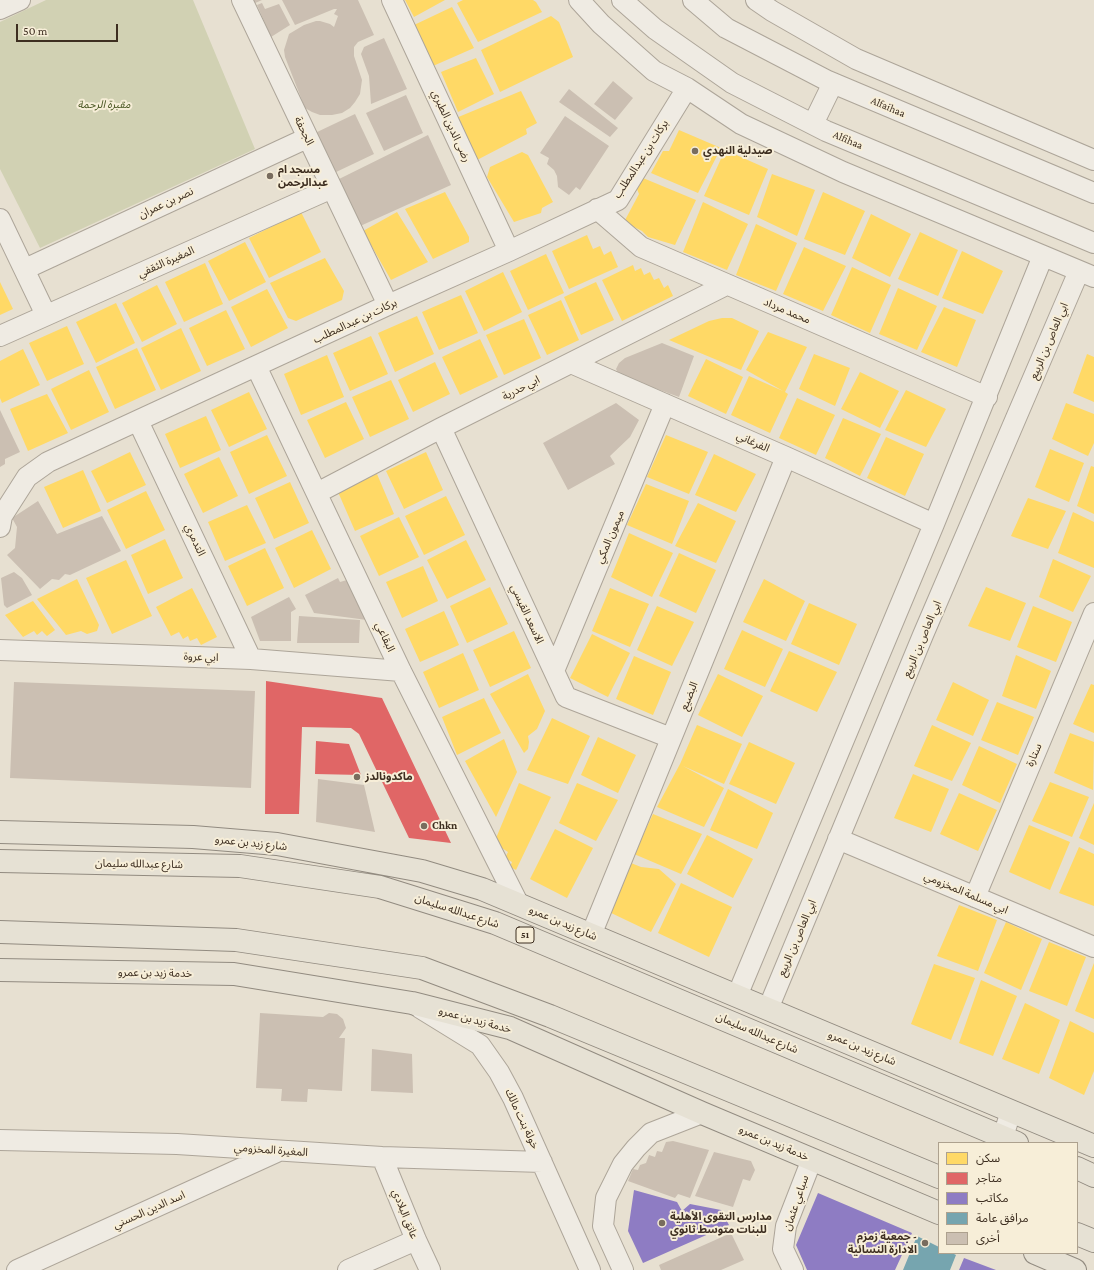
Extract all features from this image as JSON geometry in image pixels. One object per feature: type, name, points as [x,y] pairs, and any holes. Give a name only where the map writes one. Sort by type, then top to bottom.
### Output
[{"type":"main road","name":"شارع زيد بن عمرو","points":[[0,832],[193,837],[277,844],[422,871],[482,890],[519,905],[1094,1146]]},
{"type":"main road","points":[[240,841],[240,866]]},
{"type":"main road","name":"شارع عبدالله سليمان","points":[[0,861],[240,866],[380,887],[495,922],[1010,1140]]},
{"type":"main road","points":[[0,932],[236,940],[422,968],[550,1016],[938,1177]]},
{"type":"main road","points":[[234,974],[236,940]]},
{"type":"main road","name":"خدمة زيد بن عمرو","points":[[0,970],[234,974],[412,1003],[510,1028],[702,1114],[938,1213]]},
{"type":"main road","points":[[1078,1168],[1094,1176]]},
{"type":"main road","points":[[1078,1234],[1094,1241]]},
{"type":"main road","points":[[1037,1254],[1075,1270]]},
{"type":"street","points":[[0,9],[20,0]]},
{"type":"street","name":"الجحفة","points":[[242,0],[388,306]]},
{"type":"street","name":"رضى الدين الطبري","points":[[392,0],[510,251]]},
{"type":"street","points":[[579,0],[601,24],[654,71],[687,88],[741,124],[843,172],[1087,274]]},
{"type":"street","name":"Alfihaa","points":[[622,0],[655,29],[732,83],[813,124],[1094,243]]},
{"type":"street","name":"Alfaihaa","points":[[693,0],[726,28],[833,84],[1094,193]]},
{"type":"street","points":[[756,0],[772,11],[856,59],[1094,160]]},
{"type":"street","points":[[813,124],[833,84]]},
{"type":"street","name":"بركات بن عبدالمطلب","points":[[0,527],[2,516],[27,477],[48,462],[510,251],[618,200],[687,88]]},
{"type":"street","name":"نصر بن عمران","points":[[25,269],[308,138]]},
{"type":"street","points":[[895,194],[909,165]]},
{"type":"street","name":"المغيرة الثقفي","points":[[0,336],[332,188]]},
{"type":"street","name":"محمد مرداد","points":[[597,209],[641,247],[986,397]]},
{"type":"street","points":[[0,219],[46,316]]},
{"type":"street","points":[[737,996],[934,524],[1043,256]]},
{"type":"street","name":"ابي العاص بن الربيع","points":[[768,1009],[923,635],[1087,274]]},
{"type":"street","name":"ابي حدرية","points":[[316,493],[441,428],[726,285]]},
{"type":"street","name":"الفرغاني","points":[[571,363],[786,457],[934,524]]},
{"type":"street","name":"البقاعي","points":[[256,366],[401,671],[519,905]]},
{"type":"street","name":"ميمون المكي","points":[[554,671],[665,404]]},
{"type":"street","name":"التدمري","points":[[138,421],[251,659]]},
{"type":"street","name":"الاسعد القيسي","points":[[441,428],[566,697],[671,738]]},
{"type":"street","name":"البضيع","points":[[591,935],[786,457]]},
{"type":"street","name":"ستارة","points":[[975,897],[1094,613]]},
{"type":"street","name":"ابي عروة","points":[[0,650],[251,659],[401,671]]},
{"type":"street","name":"ابي مسلمة المخزومي","points":[[838,839],[1094,947]]},
{"type":"street","name":"خولة بنت مالك","points":[[412,1003],[480,1045],[499,1072],[513,1098],[590,1270]]},
{"type":"street","points":[[1010,1140],[1011,1111]]},
{"type":"street","points":[[619,1269],[603,1226],[606,1198],[623,1164],[651,1133],[702,1114]]},
{"type":"street","name":"المغيرة المخزومي","points":[[0,1140],[177,1144],[382,1157],[542,1162]]},
{"type":"street","name":"اسد الدين الحسني","points":[[17,1270],[281,1151]]},
{"type":"street","name":"عاتق البلادي","points":[[382,1157],[430,1270]]},
{"type":"street","name":"سباعي عثمان","points":[[793,1270],[783,1249],[786,1226],[812,1160]]},
{"type":"street","points":[[348,1270],[416,1240]]},
{"type":"green space","name":"مقبرة الرحمة","points":[[46,0],[193,0],[255,149],[40,248],[0,169],[0,22]]},
{"type":"building: سكن","points":[[405,0],[445,0],[414,17]]},
{"type":"building: سكن","points":[[463,0],[533,0],[542,12],[478,42],[457,3]]},
{"type":"building: سكن","points":[[452,7],[474,48],[433,66],[414,25]]},
{"type":"building: سكن","points":[[551,16],[559,22],[573,57],[500,92],[481,50]]},
{"type":"building: سكن","points":[[476,58],[494,94],[458,112],[441,72]]},
{"type":"building: سكن","points":[[521,91],[537,123],[526,129],[527,134],[477,160],[456,118]]},
{"type":"building: سكن","points":[[679,130],[721,148],[698,193],[651,173],[663,151],[669,151]]},
{"type":"building: سكن","points":[[725,150],[768,169],[749,215],[704,196]]},
{"type":"building: سكن","points":[[522,152],[528,155],[553,202],[542,208],[541,213],[514,222],[487,177],[490,167]]},
{"type":"building: سكن","points":[[772,174],[815,190],[797,236],[757,217]]},
{"type":"building: سكن","points":[[643,178],[696,200],[675,245],[648,237],[642,231],[624,222],[639,194],[637,189]]},
{"type":"building: سكن","points":[[445,192],[469,237],[469,242],[433,259],[405,209]]},
{"type":"building: سكن","points":[[823,192],[865,211],[845,255],[804,239]]},
{"type":"building: سكن","points":[[703,202],[748,224],[727,270],[683,252]]},
{"type":"building: سكن","points":[[301,212],[321,252],[269,278],[249,238]]},
{"type":"building: سكن","points":[[397,212],[428,262],[391,280],[363,231]]},
{"type":"building: سكن","points":[[871,214],[911,234],[890,277],[852,258]]},
{"type":"building: سكن","points":[[756,224],[797,243],[776,291],[736,275]]},
{"type":"building: سكن","points":[[920,232],[958,250],[938,296],[898,279]]},
{"type":"building: سكن","points":[[587,235],[593,249],[600,246],[604,255],[611,251],[618,267],[569,289],[552,251]]},
{"type":"building: سكن","points":[[245,242],[266,282],[229,301],[208,261]]},
{"type":"building: سكن","points":[[804,247],[846,266],[823,311],[783,294]]},
{"type":"building: سكن","points":[[962,251],[1003,271],[983,314],[942,298]]},
{"type":"building: سكن","points":[[546,254],[564,293],[528,310],[510,271]]},
{"type":"building: سكن","points":[[325,258],[344,291],[342,300],[296,321],[288,318],[270,283]]},
{"type":"building: سكن","points":[[205,263],[223,304],[184,322],[165,282]]},
{"type":"building: سكن","points":[[633,265],[635,271],[641,268],[644,275],[650,272],[654,280],[659,278],[664,288],[668,285],[673,296],[622,321],[602,280]]},
{"type":"building: سكن","points":[[852,267],[891,285],[870,333],[831,315]]},
{"type":"building: سكن","points":[[503,272],[522,312],[484,331],[465,291]]},
{"type":"building: سكن","points":[[0,282],[13,309],[0,315]]},
{"type":"building: سكن","points":[[596,282],[614,320],[581,335],[564,297]]},
{"type":"building: سكن","points":[[157,285],[177,324],[142,342],[122,303]]},
{"type":"building: سكن","points":[[898,288],[937,306],[917,350],[879,334]]},
{"type":"building: سكن","points":[[267,289],[288,328],[251,347],[231,307]]},
{"type":"building: سكن","points":[[461,295],[478,333],[439,350],[422,312]]},
{"type":"building: سكن","points":[[561,300],[579,340],[547,355],[528,315]]},
{"type":"building: سكن","points":[[116,303],[135,343],[96,363],[76,322]]},
{"type":"building: سكن","points":[[944,307],[976,320],[957,367],[921,352]]},
{"type":"building: سكن","points":[[226,310],[245,349],[207,366],[189,328]]},
{"type":"building: سكن","points":[[417,316],[434,354],[395,372],[378,333]]},
{"type":"building: سكن","points":[[722,318],[732,318],[759,331],[741,370],[669,340],[709,321]]},
{"type":"building: سكن","points":[[524,319],[541,358],[504,375],[486,335]]},
{"type":"building: سكن","points":[[67,326],[84,364],[47,381],[29,343]]},
{"type":"building: سكن","points":[[181,328],[201,371],[161,390],[141,348]]},
{"type":"building: سكن","points":[[768,332],[807,347],[785,392],[788,394],[770,433],[731,415],[749,376],[783,391],[746,370]]},
{"type":"building: سكن","points":[[371,336],[388,374],[350,391],[333,353]]},
{"type":"building: سكن","points":[[480,339],[498,377],[460,395],[442,357]]},
{"type":"building: سكن","points":[[137,348],[156,390],[115,409],[96,367]]},
{"type":"building: سكن","points":[[23,349],[40,385],[2,403],[0,398],[0,361]]},
{"type":"building: سكن","points":[[814,354],[850,368],[835,406],[799,389]]},
{"type":"building: سكن","points":[[1087,354],[1094,357],[1094,402],[1073,393]]},
{"type":"building: سكن","points":[[327,355],[344,397],[301,415],[284,374]]},
{"type":"building: سكن","points":[[706,359],[743,377],[726,414],[688,396]]},
{"type":"building: سكن","points":[[435,362],[450,394],[413,412],[398,380]]},
{"type":"building: سكن","points":[[89,370],[109,412],[71,430],[51,389]]},
{"type":"building: سكن","points":[[860,372],[899,391],[880,428],[841,409]]},
{"type":"building: سكن","points":[[391,380],[409,419],[370,437],[352,397]]},
{"type":"building: سكن","points":[[906,390],[946,409],[926,447],[885,430]]},
{"type":"building: سكن","points":[[249,392],[267,429],[229,447],[211,410]]},
{"type":"building: سكن","points":[[47,394],[68,433],[28,451],[10,409]]},
{"type":"building: سكن","points":[[797,398],[835,415],[816,455],[779,438]]},
{"type":"building: سكن","points":[[346,402],[364,439],[325,458],[307,420]]},
{"type":"building: سكن","points":[[1066,403],[1094,414],[1094,443],[1088,456],[1052,439]]},
{"type":"building: سكن","points":[[206,416],[221,450],[180,468],[165,434]]},
{"type":"building: سكن","points":[[843,418],[881,434],[860,476],[825,458]]},
{"type":"building: سكن","points":[[267,435],[287,476],[249,494],[230,452]]},
{"type":"building: سكن","points":[[666,435],[708,452],[689,494],[647,477]]},
{"type":"building: سكن","points":[[886,437],[924,454],[905,496],[867,478]]},
{"type":"building: سكن","points":[[1050,449],[1084,463],[1069,502],[1035,487]]},
{"type":"building: سكن","points":[[130,452],[146,485],[107,503],[91,471]]},
{"type":"building: سكن","points":[[426,452],[443,490],[404,509],[386,471]]},
{"type":"building: سكن","points":[[714,454],[756,474],[736,512],[695,495]]},
{"type":"building: سكن","points":[[219,457],[238,496],[203,513],[184,474]]},
{"type":"building: سكن","points":[[1091,466],[1094,467],[1094,514],[1077,506]]},
{"type":"building: سكن","points":[[83,470],[101,511],[63,528],[44,487]]},
{"type":"building: سكن","points":[[377,474],[394,514],[355,531],[338,492]]},
{"type":"building: سكن","points":[[290,482],[309,523],[274,539],[255,498]]},
{"type":"building: سكن","points":[[646,484],[689,501],[672,544],[627,525]]},
{"type":"building: سكن","points":[[146,491],[165,530],[126,549],[107,510]]},
{"type":"building: سكن","points":[[446,496],[465,535],[424,555],[405,516]]},
{"type":"building: سكن","points":[[1028,498],[1066,511],[1048,549],[1011,536]]},
{"type":"building: سكن","points":[[698,503],[736,521],[716,563],[675,546]]},
{"type":"building: سكن","points":[[247,505],[266,543],[225,561],[208,522]]},
{"type":"building: سكن","points":[[1073,512],[1094,522],[1094,568],[1058,553]]},
{"type":"building: سكن","points":[[399,517],[419,557],[379,576],[360,536]]},
{"type":"building: سكن","points":[[312,530],[331,569],[294,588],[275,548]]},
{"type":"building: سكن","points":[[629,533],[673,553],[652,597],[611,577]]},
{"type":"building: سكن","points":[[165,539],[183,578],[148,594],[131,555]]},
{"type":"building: سكن","points":[[466,540],[486,580],[447,599],[427,560]]},
{"type":"building: سكن","points":[[265,548],[284,588],[247,606],[228,566]]},
{"type":"building: سكن","points":[[679,553],[716,570],[696,613],[659,596]]},
{"type":"building: سكن","points":[[1053,559],[1091,576],[1073,612],[1039,597]]},
{"type":"building: سكن","points":[[126,560],[152,616],[112,634],[86,578]]},
{"type":"building: سكن","points":[[423,566],[438,601],[402,618],[386,582]]},
{"type":"building: سكن","points":[[77,579],[99,625],[97,631],[87,634],[81,631],[66,635],[37,599]]},
{"type":"building: سكن","points":[[764,579],[805,601],[786,641],[743,622]]},
{"type":"building: سكن","points":[[490,587],[508,624],[467,643],[450,606]]},
{"type":"building: سكن","points":[[986,587],[1026,603],[1010,641],[968,626]]},
{"type":"building: سكن","points":[[192,588],[217,637],[201,645],[197,638],[190,641],[188,636],[183,639],[179,632],[171,636],[156,607]]},
{"type":"building: سكن","points":[[610,588],[649,604],[630,647],[592,631]]},
{"type":"building: سكن","points":[[33,601],[55,630],[47,636],[42,631],[37,635],[34,631],[23,637],[5,615]]},
{"type":"building: سكن","points":[[809,603],[857,624],[839,665],[791,644]]},
{"type":"building: سكن","points":[[657,606],[694,622],[672,666],[637,650]]},
{"type":"building: سكن","points":[[1033,606],[1072,622],[1056,662],[1017,647]]},
{"type":"building: سكن","points":[[444,611],[459,645],[420,662],[405,629]]},
{"type":"building: سكن","points":[[742,630],[783,649],[765,687],[724,669]]},
{"type":"building: سكن","points":[[514,631],[531,668],[490,687],[473,650]]},
{"type":"building: سكن","points":[[592,634],[630,653],[608,697],[570,678]]},
{"type":"building: سكن","points":[[789,651],[837,672],[817,712],[770,691]]},
{"type":"building: سكن","points":[[463,653],[479,690],[439,708],[423,672]]},
{"type":"building: سكن","points":[[1016,655],[1051,671],[1036,709],[1002,696]]},
{"type":"building: سكن","points":[[634,656],[671,672],[653,715],[616,699]]},
{"type":"building: سكن","points":[[528,674],[545,711],[537,729],[528,736],[528,749],[524,753],[490,694]]},
{"type":"building: سكن","points":[[718,674],[763,696],[742,737],[698,715]]},
{"type":"building: سكن","points":[[953,682],[989,700],[973,736],[936,720]]},
{"type":"building: سكن","points":[[1091,684],[1094,685],[1094,733],[1073,724]]},
{"type":"building: سكن","points":[[484,698],[501,733],[457,755],[442,717]]},
{"type":"building: سكن","points":[[997,702],[1034,717],[1018,755],[981,740]]},
{"type":"building: سكن","points":[[552,718],[590,736],[568,784],[527,770]]},
{"type":"building: سكن","points":[[697,725],[742,744],[724,784],[683,766],[724,788],[704,827],[657,807],[680,764]]},
{"type":"building: سكن","points":[[932,725],[971,743],[952,781],[914,766]]},
{"type":"building: سكن","points":[[1070,733],[1094,742],[1093,790],[1054,773]]},
{"type":"building: سكن","points":[[598,737],[636,755],[618,793],[581,775]]},
{"type":"building: سكن","points":[[504,739],[517,772],[496,817],[465,761]]},
{"type":"building: سكن","points":[[749,742],[795,763],[776,804],[729,784]]},
{"type":"building: سكن","points":[[979,746],[1017,764],[1000,803],[962,785]]},
{"type":"building: سكن","points":[[913,774],[949,789],[931,832],[894,818]]},
{"type":"building: سكن","points":[[1050,782],[1089,797],[1072,837],[1032,821]]},
{"type":"building: سكن","points":[[519,783],[551,797],[516,870],[510,867],[512,862],[505,858],[508,852],[494,843]]},
{"type":"building: سكن","points":[[577,783],[618,800],[596,841],[559,823]]},
{"type":"building: سكن","points":[[728,789],[773,813],[757,849],[710,830]]},
{"type":"building: سكن","points":[[959,793],[997,810],[978,851],[940,834]]},
{"type":"building: سكن","points":[[1094,803],[1094,845],[1079,838]]},
{"type":"building: سكن","points":[[653,814],[702,834],[681,874],[634,854]]},
{"type":"building: سكن","points":[[1029,825],[1070,842],[1050,890],[1009,872]]},
{"type":"building: سكن","points":[[555,829],[593,848],[567,898],[530,879]]},
{"type":"building: سكن","points":[[707,835],[753,859],[733,898],[687,874]]},
{"type":"building: سكن","points":[[1079,847],[1094,854],[1094,906],[1059,893]]},
{"type":"building: سكن","points":[[631,863],[641,867],[659,869],[676,884],[651,932],[607,911]]},
{"type":"building: سكن","points":[[681,883],[732,907],[709,957],[658,933]]},
{"type":"building: سكن","points":[[959,905],[997,920],[978,971],[937,956]]},
{"type":"building: سكن","points":[[1006,922],[1042,939],[1021,990],[984,973]]},
{"type":"building: سكن","points":[[1049,942],[1086,957],[1067,1006],[1029,991]]},
{"type":"building: سكن","points":[[1094,963],[1094,1019],[1075,1011]]},
{"type":"building: سكن","points":[[934,964],[975,978],[951,1040],[911,1024]]},
{"type":"building: سكن","points":[[981,980],[1017,996],[993,1056],[959,1043]]},
{"type":"building: سكن","points":[[1025,1003],[1060,1020],[1039,1074],[1002,1059]]},
{"type":"building: سكن","points":[[1070,1021],[1094,1033],[1094,1071],[1084,1095],[1049,1078]]},
{"type":"building: متاجر","points":[[266,681],[382,698],[451,843],[409,838],[359,734],[351,728],[302,727],[299,814],[265,814]]},
{"type":"building: متاجر","points":[[316,741],[349,744],[361,775],[315,774]]},
{"type":"building: مكاتب","points":[[634,1190],[677,1202],[682,1211],[690,1204],[721,1210],[729,1225],[643,1263],[628,1231]]},
{"type":"building: مكاتب","points":[[818,1193],[912,1233],[895,1270],[807,1270],[796,1245]]},
{"type":"building: مكاتب","points":[[964,1258],[996,1270],[959,1270]]},
{"type":"building: مرافق عامة","points":[[917,1236],[938,1246],[938,1254],[956,1255],[950,1270],[903,1270]]},
{"type":"building: أخرى","points":[[251,0],[262,0],[253,4]]},
{"type":"building: أخرى","points":[[282,0],[358,0],[374,35],[358,42],[354,47],[354,56],[362,80],[360,94],[350,108],[342,113],[320,115],[305,108],[285,57],[284,50],[289,34],[304,25],[320,21],[334,27],[338,16],[334,14],[337,9],[295,25]]},
{"type":"building: أخرى","points":[[262,3],[265,9],[279,4],[290,25],[271,37],[257,5]]},
{"type":"building: أخرى","points":[[384,38],[407,89],[371,104],[369,76],[361,54],[364,47]]},
{"type":"building: أخرى","points":[[613,81],[633,98],[615,120],[594,104]]},
{"type":"building: أخرى","points":[[569,89],[618,128],[610,137],[559,102]]},
{"type":"building: أخرى","points":[[406,95],[423,133],[384,151],[366,113]]},
{"type":"building: أخرى","points":[[355,114],[374,154],[334,173],[315,133]]},
{"type":"building: أخرى","points":[[565,116],[609,146],[580,190],[576,187],[569,195],[558,187],[557,176],[554,170],[547,164],[549,158],[540,153]]},
{"type":"building: أخرى","points":[[428,135],[451,185],[358,227],[335,181]]},
{"type":"building: أخرى","points":[[662,343],[694,356],[679,397],[619,375],[616,369],[619,363],[625,358]]},
{"type":"building: أخرى","points":[[616,403],[639,420],[630,437],[610,456],[615,464],[568,490],[543,443]]},
{"type":"building: أخرى","points":[[0,410],[20,452],[5,459],[5,464],[0,467]]},
{"type":"building: أخرى","points":[[38,501],[57,534],[102,516],[121,551],[70,575],[65,574],[59,580],[52,579],[40,589],[7,555],[15,548],[17,527],[12,518]]},
{"type":"building: أخرى","points":[[14,572],[22,578],[32,595],[7,608],[4,605],[1,578]]},
{"type":"building: أخرى","points":[[338,578],[340,582],[347,580],[367,620],[314,613],[305,595]]},
{"type":"building: أخرى","points":[[289,597],[296,609],[291,612],[291,641],[260,641],[251,617]]},
{"type":"building: أخرى","points":[[299,616],[360,620],[359,643],[297,643]]},
{"type":"building: أخرى","points":[[14,682],[255,691],[251,788],[10,778]]},
{"type":"building: أخرى","points":[[318,779],[364,785],[375,832],[316,822]]},
{"type":"building: أخرى","points":[[260,1013],[323,1017],[329,1013],[337,1014],[343,1019],[346,1028],[339,1038],[345,1038],[342,1091],[308,1089],[307,1102],[281,1101],[282,1089],[256,1088]]},
{"type":"building: أخرى","points":[[372,1049],[412,1054],[413,1093],[371,1091]]},
{"type":"building: أخرى","points":[[673,1141],[709,1150],[690,1198],[678,1194],[675,1198],[628,1181],[633,1169],[638,1170],[640,1165],[646,1163],[649,1155],[655,1157],[657,1151],[662,1152],[666,1142]]},
{"type":"building: أخرى","points":[[714,1152],[751,1161],[755,1170],[750,1181],[743,1179],[733,1207],[695,1196]]},
{"type":"building: أخرى","points":[[731,1233],[744,1260],[721,1270],[661,1270],[659,1265]]},
{"type":"place","name":"صيدلية النهدي","points":[[695,151]]},
{"type":"place","name":"مسجد ام عبدالرحمن","points":[[270,176]]},
{"type":"place","name":"ماكدونالدز","points":[[357,777]]},
{"type":"place","name":"Chkn","points":[[424,826]]},
{"type":"place","name":"مدارس التقوى الأهلية للبنات متوسط ثانوي","points":[[662,1223]]},
{"type":"place","name":"جمعية زمزم - الادارة النسائية","points":[[925,1243]]}]
